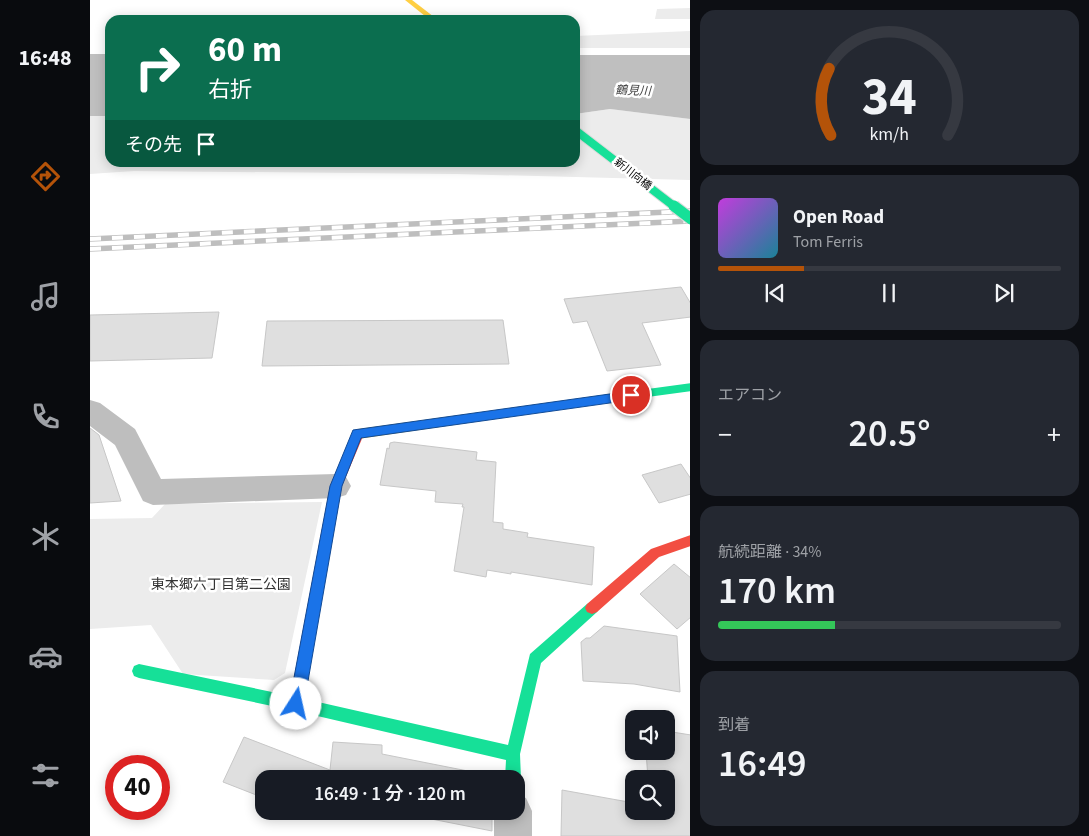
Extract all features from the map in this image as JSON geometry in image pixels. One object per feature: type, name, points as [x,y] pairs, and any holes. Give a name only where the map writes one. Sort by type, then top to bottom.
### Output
[{"type":"street","points":[[408,0],[428,15]]},
{"type":"street","name":"新川向橋","points":[[580,134],[690,219]]},
{"type":"street","points":[[296,704],[336,486],[357,434],[690,387]]},
{"type":"street","points":[[90,411],[125,437],[153,492],[336,486]]},
{"type":"street","points":[[513,770],[513,754],[535,658],[655,553],[690,540]]},
{"type":"street","points":[[139,671],[296,704],[513,754]]},
{"type":"street","points":[[513,820],[513,836]]},
{"type":"green space","points":[[690,8],[690,19],[655,19],[657,9]]},
{"type":"green space","points":[[690,31],[690,48],[580,48],[580,36]]},
{"type":"green space","points":[[610,109],[690,119],[690,180],[456,174],[134,171],[90,174],[90,116],[105,116],[105,167],[580,167],[580,113]]},
{"type":"green space","name":"東本郷六丁目第二公園","points":[[322,502],[285,673],[274,680],[183,674],[151,625],[90,629],[90,519],[152,518],[165,504]]},
{"type":"water","points":[[90,54],[105,54],[105,116],[90,116]]},
{"type":"water","name":"鶴見川","points":[[580,55],[690,55],[690,119],[610,109],[580,113]]},
{"type":"building","points":[[681,287],[690,302],[690,317],[642,323],[661,365],[607,371],[587,321],[573,323],[564,299]]},
{"type":"building","points":[[219,312],[212,358],[90,361],[90,315]]},
{"type":"building","points":[[503,320],[509,364],[262,366],[267,321]]},
{"type":"building","points":[[90,428],[99,435],[121,501],[90,503]]},
{"type":"building","points":[[390,443],[477,452],[476,460],[496,462],[493,522],[503,523],[503,529],[528,533],[527,537],[594,547],[592,585],[511,572],[511,574],[487,570],[486,577],[454,571],[463,504],[435,502],[436,491],[380,485],[387,448],[389,449]]},
{"type":"building","points":[[681,464],[690,478],[690,494],[659,503],[642,475]]},
{"type":"building","points":[[674,564],[690,577],[690,618],[677,629],[640,594]]},
{"type":"building","points":[[604,626],[677,636],[680,692],[634,684],[583,681],[581,642],[586,638],[590,638]]},
{"type":"building","points":[[675,732],[690,735],[690,836],[561,836],[562,790],[625,801],[625,820],[675,820],[675,770],[647,770],[647,760],[675,760]]},
{"type":"building","points":[[244,737],[330,770],[255,770],[255,794],[223,782]]},
{"type":"building","points":[[333,742],[382,745],[382,754],[463,770],[330,770]]},
{"type":"building","points":[[436,820],[492,820],[492,831]]},
{"type":"railway","points":[[90,239],[690,211]]},
{"type":"railway","points":[[90,249],[690,221]]},
{"type":"traffic: fast","points":[[580,134],[690,218]]},
{"type":"traffic: fast","points":[[596,400],[690,387]]},
{"type":"traffic: fast","points":[[513,770],[513,754],[535,659],[592,608]]},
{"type":"traffic: fast","points":[[139,671],[296,704],[513,754]]},
{"type":"traffic: slow","points":[[408,0],[428,15]]},
{"type":"traffic: slow","points":[[358,434],[596,400]]},
{"type":"traffic: jam","points":[[296,704],[336,486],[358,434]]},
{"type":"traffic: jam","points":[[592,608],[655,553],[690,540]]},
{"type":"route","points":[[296,704],[336,486],[357,434],[631,395]]}]
